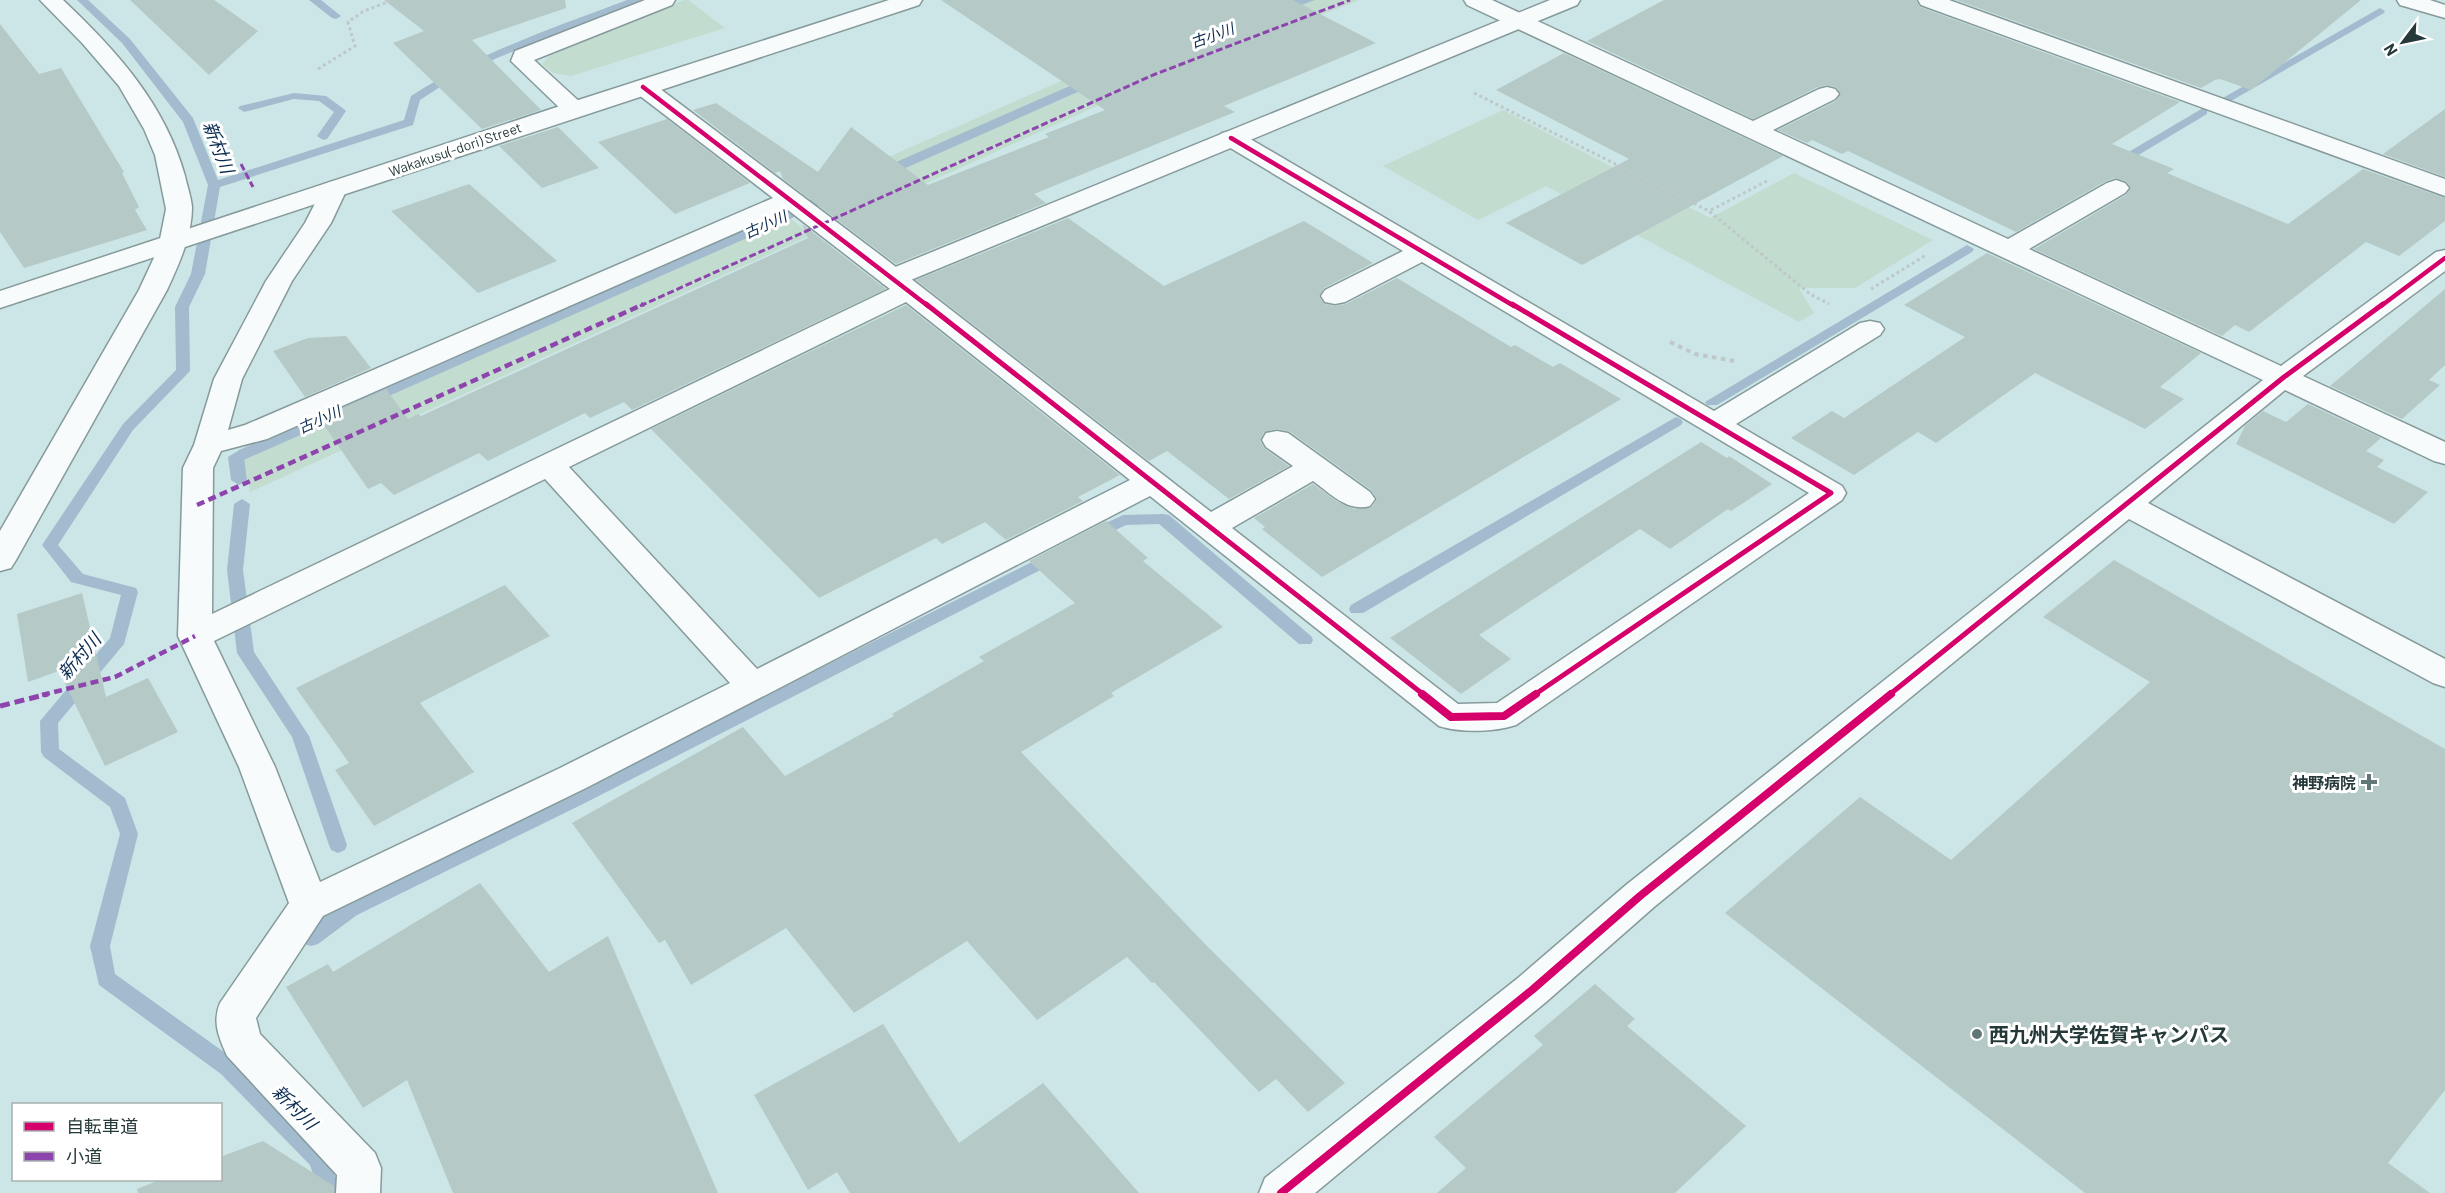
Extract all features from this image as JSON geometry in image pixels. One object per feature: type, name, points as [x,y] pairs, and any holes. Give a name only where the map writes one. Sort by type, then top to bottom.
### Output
[{"type":"street","points":[[0,560],[130,328],[161,278],[172,244],[179,208],[171,165],[146,109],[119,71],[95,43],[51,0]]},
{"type":"street","points":[[573,109],[522,61],[523,56],[636,4],[664,0]]},
{"type":"street","name":"Wakakusu(-dori) Street","points":[[0,300],[573,109],[911,0]]},
{"type":"street","points":[[1475,0],[2445,454]]},
{"type":"street","points":[[195,636],[549,464],[900,284],[1231,138],[1569,0]]},
{"type":"street","points":[[1929,0],[2445,188]]},
{"type":"street","points":[[2408,0],[2445,12]]},
{"type":"street","points":[[643,87],[900,284],[1451,717],[1504,716],[1831,493],[1231,138]]},
{"type":"street","points":[[1754,130],[1827,94]]},
{"type":"street","points":[[2010,249],[2116,188]]},
{"type":"street","points":[[309,905],[257,767],[195,636],[198,468],[209,445],[228,379],[279,281],[318,223],[334,189]]},
{"type":"street","points":[[209,445],[256,432],[789,200]]},
{"type":"street","points":[[1335,296],[1422,252]]},
{"type":"street","points":[[1281,1193],[1532,990],[1640,896],[2284,377],[2430,285],[2445,258]]},
{"type":"street","points":[[1714,424],[1870,329]]},
{"type":"street","points":[[1276,441],[1359,499]]},
{"type":"street","points":[[549,464],[753,686]]},
{"type":"street","points":[[1209,527],[1314,467]]},
{"type":"street","points":[[358,1193],[359,1168],[242,1043],[235,1016],[309,905],[573,778],[1152,482]]},
{"type":"street","points":[[2126,504],[2445,674]]},
{"type":"path","points":[[318,69],[355,46],[348,22],[364,11],[393,0]]},
{"type":"path","points":[[1474,93],[1709,212],[1810,294],[1838,309]]},
{"type":"path","points":[[1709,212],[1772,179]]},
{"type":"green space","points":[[688,0],[725,28],[571,76],[553,73],[542,64],[549,56]]},
{"type":"green space","points":[[1293,0],[812,200],[804,194],[1152,41]]},
{"type":"green space","points":[[1315,0],[1360,0],[1161,77],[841,222],[819,206],[1130,69]]},
{"type":"green space","points":[[1503,110],[1710,218],[1794,173],[1933,240],[1855,288],[1799,288],[1814,313],[1799,322],[1546,186],[1478,220],[1383,166]]},
{"type":"green space","points":[[790,218],[811,235],[250,492],[244,460]]},
{"type":"water","name":"古小川","points":[[1293,0],[1315,0],[1130,69],[237,463],[228,459],[239,450],[1120,64]]},
{"type":"building","points":[[130,0],[214,0],[258,31],[209,75]]},
{"type":"building","points":[[384,0],[565,0],[566,8],[472,40],[541,110],[482,129],[393,43],[424,31]]},
{"type":"building","points":[[941,0],[1293,0],[1376,43],[1224,106],[1235,112],[1034,194],[1046,203],[896,264],[783,179],[780,171],[775,173],[693,110],[716,103],[818,172],[851,127],[928,185],[1049,137],[1045,134],[1105,110]]},
{"type":"building","points":[[1664,0],[1916,0],[1920,7],[2180,102],[2112,144],[2174,169],[2167,173],[2288,224],[2363,169],[2445,198],[2445,221],[2399,256],[2366,242],[2249,332],[2235,325],[2222,336],[2034,249],[2126,195],[2131,188],[2126,181],[2115,178],[2106,181],[2016,232],[1848,151],[1842,154],[1812,140],[1807,143],[1778,130],[1836,101],[1841,94],[1836,87],[1826,85],[1818,87],[1753,119],[1587,41]]},
{"type":"building","points":[[1956,0],[2361,0],[2251,90],[2220,79],[2201,88]]},
{"type":"building","points":[[0,24],[39,74],[61,68],[124,172],[122,173],[139,207],[135,210],[147,230],[24,268],[0,232]]},
{"type":"building","points":[[1564,53],[1783,156],[1582,265],[1506,223],[1629,159],[1496,90]]},
{"type":"building","points":[[2445,109],[2445,177],[2383,154]]},
{"type":"building","points":[[667,119],[750,183],[675,214],[598,142]]},
{"type":"building","points":[[558,127],[599,168],[542,188],[499,146]]},
{"type":"building","points":[[469,184],[557,261],[478,293],[391,211]]},
{"type":"building","points":[[1068,218],[1164,286],[1304,221],[1373,263],[1324,288],[1319,297],[1325,304],[1335,306],[1346,304],[1397,278],[1511,347],[1515,345],[1553,367],[1560,363],[1621,399],[1322,577],[1262,529],[1265,527],[1254,518],[1313,484],[1338,502],[1354,509],[1372,507],[1377,499],[1371,490],[1289,431],[1277,429],[1264,432],[1260,441],[1265,449],[1289,466],[1229,499],[1167,451],[1149,461],[916,280]]},
{"type":"building","points":[[802,224],[886,289],[632,410],[624,402],[590,418],[585,413],[488,461],[479,453],[394,495],[381,483],[368,489],[319,418],[386,389],[408,419],[418,414],[421,416],[808,238]]},
{"type":"building","points":[[1987,253],[2201,353],[2160,387],[2184,399],[2145,429],[2035,373],[1936,443],[1918,432],[1854,475],[1791,438],[1832,411],[1844,418],[1965,337],[1904,305]]},
{"type":"building","points":[[2445,289],[2445,365],[2429,380],[2440,385],[2402,419],[2330,386]]},
{"type":"building","points":[[906,305],[1120,475],[1078,497],[1083,501],[1006,540],[985,522],[942,544],[936,538],[819,598],[651,429]]},
{"type":"building","points":[[346,336],[371,368],[305,397],[273,351],[308,338]]},
{"type":"building","points":[[2308,404],[2381,438],[2366,451],[2384,460],[2377,467],[2428,492],[2394,524],[2236,444],[2245,426],[2263,411],[2286,422]]},
{"type":"building","points":[[1701,442],[1727,458],[1729,456],[1772,484],[1731,511],[1728,509],[1670,549],[1640,529],[1479,635],[1511,659],[1461,694],[1390,638]]},
{"type":"building","points":[[1106,521],[1148,558],[1143,561],[1223,627],[1111,693],[1114,696],[1021,752],[1206,945],[1345,1083],[1308,1112],[1276,1079],[1259,1092],[1154,982],[1152,983],[1127,957],[1037,1020],[967,941],[854,1013],[786,928],[691,985],[665,940],[659,943],[572,823],[743,727],[785,776],[894,716],[892,714],[984,661],[979,657],[1075,603],[1029,561]]},
{"type":"building","points":[[2114,560],[2445,749],[2445,1090],[2388,1163],[2430,1193],[2085,1193],[1725,913],[1860,797],[1951,860],[2150,682],[2043,617]]},
{"type":"building","points":[[505,585],[550,636],[420,703],[474,772],[374,826],[335,770],[349,763],[296,688]]},
{"type":"building","points":[[82,593],[106,697],[148,678],[178,732],[105,766],[59,671],[28,682],[17,614]]},
{"type":"building","points":[[480,883],[549,972],[608,936],[718,1193],[453,1193],[407,1080],[363,1108],[286,987],[328,964],[333,972]]},
{"type":"building","points":[[1595,984],[1635,1019],[1627,1026],[1746,1126],[1675,1193],[1437,1193],[1466,1168],[1434,1137],[1543,1045],[1534,1036]]},
{"type":"building","points":[[883,1024],[959,1143],[1043,1083],[1139,1193],[850,1193],[837,1172],[808,1190],[754,1095]]},
{"type":"building","points":[[263,1141],[334,1186],[334,1193],[138,1193],[137,1189],[157,1181],[222,1181],[222,1156]]},
{"type":"waterway","name":"新村川","points":[[82,0],[126,41],[189,121],[214,185]]},
{"type":"waterway","points":[[314,0],[336,16]]},
{"type":"waterway","points":[[214,185],[409,122],[415,98],[465,69],[523,43],[637,0]]},
{"type":"waterway","points":[[2227,99],[2380,11]]},
{"type":"waterway","points":[[244,108],[294,96],[322,98],[340,111],[323,136]]},
{"type":"waterway","points":[[2116,163],[2203,112]]},
{"type":"waterway","name":"新村川","points":[[214,185],[198,274],[182,307],[183,371],[128,427],[50,545],[77,578],[130,592],[118,640],[49,721],[50,752],[118,803],[129,834],[100,946],[106,979],[228,1067],[319,1159],[330,1193]]},
{"type":"waterway","points":[[1712,402],[1967,249]]},
{"type":"waterway","points":[[1357,609],[1676,422]]},
{"type":"waterway","points":[[236,457],[239,480]]},
{"type":"waterway","points":[[242,504],[235,570],[246,653],[300,736],[338,845]]},
{"type":"waterway","points":[[1093,536],[1123,520],[1163,519],[1305,640]]},
{"type":"waterway","points":[[311,938],[350,909],[578,798],[1054,556]]},
{"type":"marked path","points":[[197,505],[1153,75],[1350,0]]},
{"type":"marked path","points":[[241,164],[253,187]]},
{"type":"marked path","points":[[0,706],[115,677],[195,636]]},
{"type":"cycle path","points":[[643,87],[874,263],[1451,717],[1504,716],[1831,493],[1231,138]]},
{"type":"cycle path","points":[[1281,1193],[1532,990],[1640,896],[2284,377],[2445,258]]},
{"type":"place","name":"神野病院","points":[[2369,782]]},
{"type":"place","name":"西九州大学佐賀キャンパス","points":[[1977,1034]]}]
